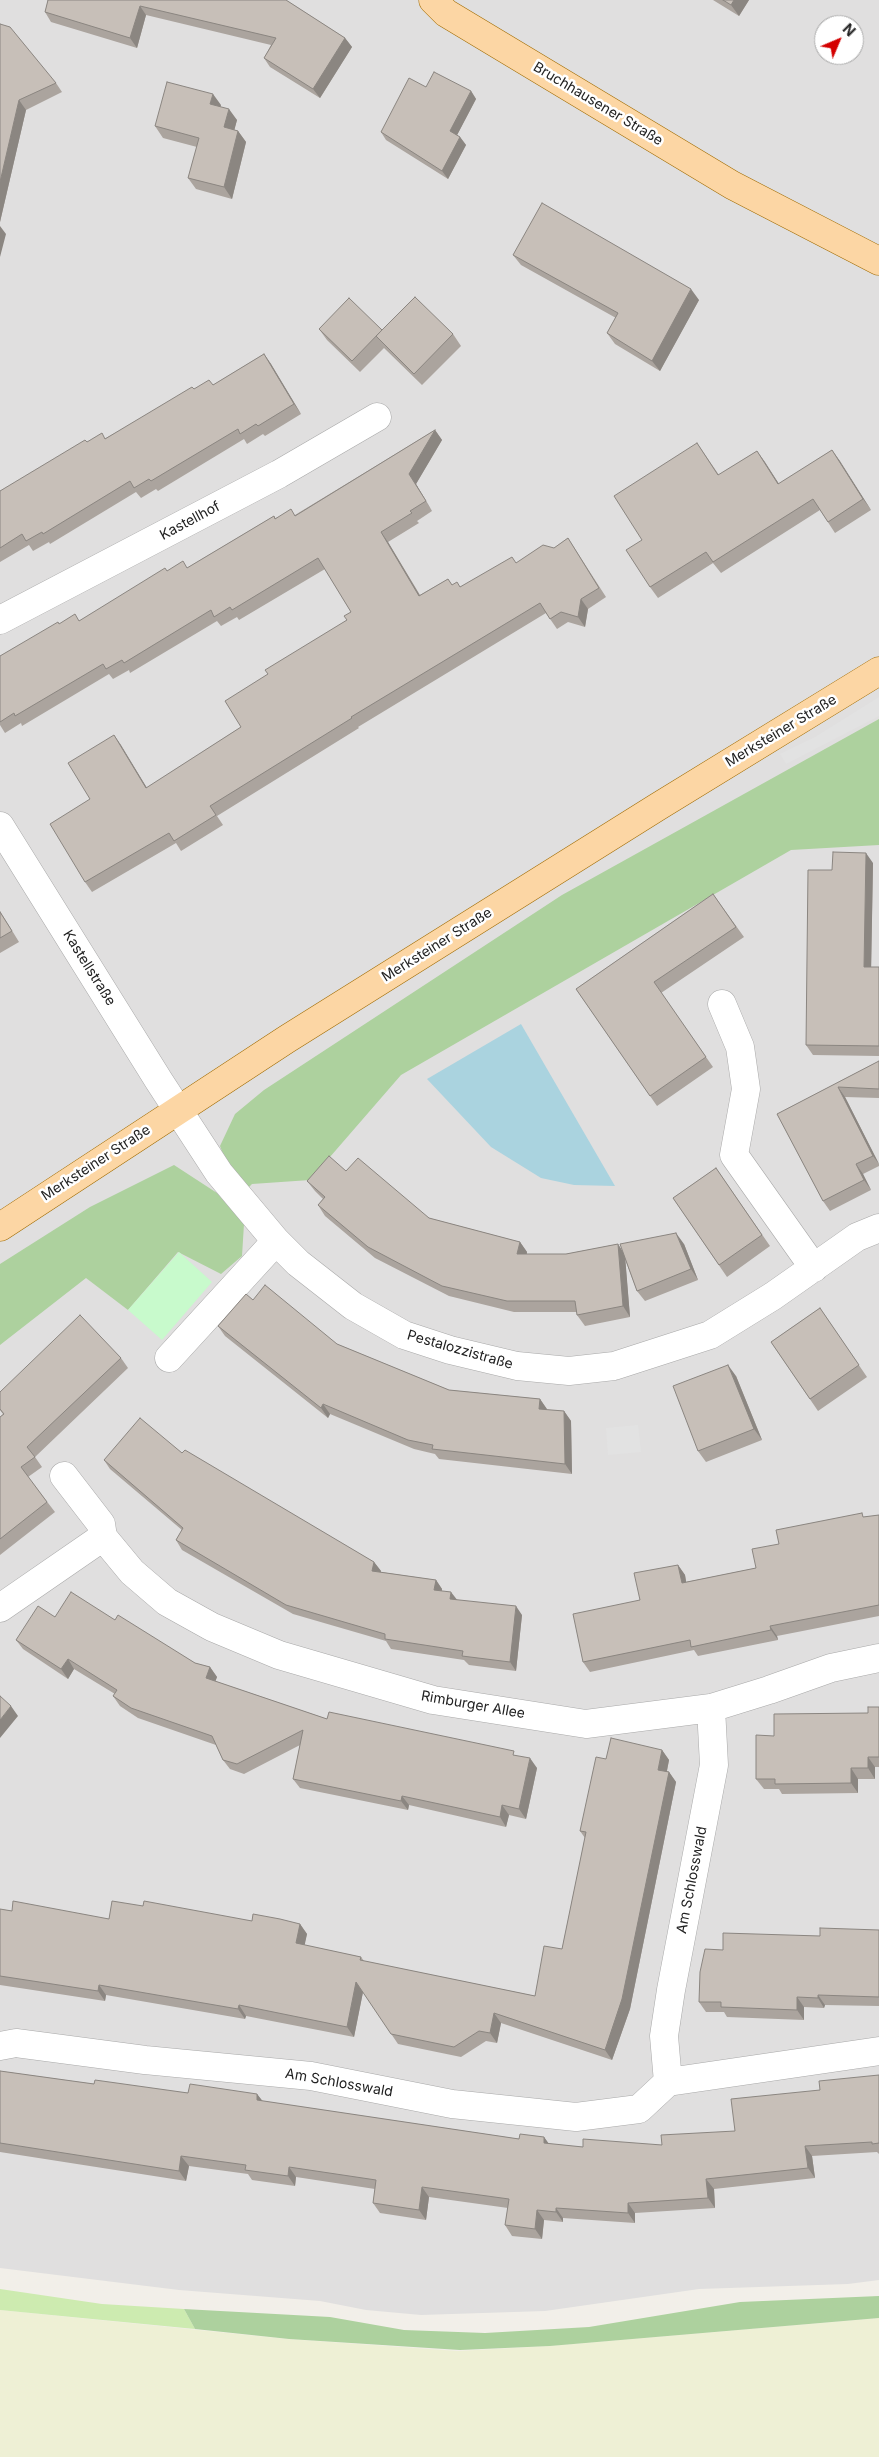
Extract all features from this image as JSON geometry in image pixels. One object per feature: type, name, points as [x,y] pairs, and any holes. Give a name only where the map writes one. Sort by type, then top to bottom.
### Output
[{"type":"main road","name":"Bruchhausener Straße","points":[[433,0],[446,13],[766,204],[879,276]]},
{"type":"main road","name":"Bruchhausener Straße","points":[[766,204],[879,261]]},
{"type":"main road","name":"Merksteiner Straße","points":[[0,1227],[177,1110],[644,815],[879,671]]},
{"type":"street","name":"Kastellhof","points":[[0,620],[279,474],[377,418]]},
{"type":"street","name":"Kastellstraße","points":[[0,826],[177,1110]]},
{"type":"street","points":[[722,1004],[740,1047],[746,1089],[734,1155],[814,1268]]},
{"type":"street","name":"Pestalozzistraße","points":[[177,1110],[219,1173],[276,1240],[298,1263],[353,1306],[404,1335],[450,1350],[517,1366],[569,1371],[614,1366],[710,1335],[773,1296],[857,1237],[879,1228]]},
{"type":"street","points":[[169,1358],[276,1240]]},
{"type":"street","name":"Rimburger Allee","points":[[64,1476],[101,1524],[102,1537],[132,1572],[159,1595],[212,1627],[279,1655],[432,1700],[586,1724],[711,1708],[831,1668],[879,1658]]},
{"type":"street","points":[[0,1608],[102,1537]]},
{"type":"street","name":"Am Schlosswald","points":[[0,2046],[16,2043],[145,2060],[311,2076],[452,2104],[576,2117],[639,2109],[668,2082],[664,2036],[671,1985],[714,1765],[711,1708]]},
{"type":"street","points":[[668,2082],[879,2051]]},
{"type":"shaded area","points":[[0,0],[879,0],[879,2280],[848,2284],[699,2289],[545,2311],[421,2315],[366,2310],[320,2301],[179,2290],[0,2268]]},
{"type":"shaded area","points":[[879,697],[879,716],[786,764],[780,754],[815,737]]},
{"type":"shaded area","points":[[638,1425],[641,1452],[608,1455],[606,1428]]},
{"type":"green space","points":[[879,719],[879,845],[791,850],[401,1075],[310,1180],[252,1184],[246,1190],[232,1177],[220,1146],[235,1114],[264,1090],[562,895]]},
{"type":"green space","points":[[174,1165],[217,1193],[244,1224],[242,1256],[221,1274],[178,1252],[128,1310],[86,1278],[0,1345],[0,1264],[90,1207]]},
{"type":"green space","points":[[179,1252],[212,1282],[162,1340],[128,1310]]},
{"type":"green space","points":[[0,2289],[102,2304],[184,2309],[195,2329],[0,2310]]},
{"type":"green space","points":[[879,2296],[879,2318],[550,2346],[460,2350],[289,2339],[195,2329],[184,2309],[330,2317],[404,2330],[485,2333],[589,2327],[740,2302]]},
{"type":"green space","points":[[0,2310],[288,2339],[458,2351],[549,2346],[879,2318],[879,2457],[0,2457]]},
{"type":"water","points":[[521,1024],[615,1186],[574,1185],[541,1178],[491,1147],[427,1079]]},
{"type":"building","points":[[48,0],[286,0],[345,38],[313,89],[264,58],[276,38],[140,6],[130,38],[45,12]]},
{"type":"building","points":[[723,0],[734,0],[731,5]]},
{"type":"building","points":[[0,24],[10,27],[56,83],[19,100],[0,182]]},
{"type":"building","points":[[434,72],[471,91],[450,131],[460,137],[442,171],[381,132],[409,78],[426,87]]},
{"type":"building","points":[[167,82],[213,94],[210,104],[229,109],[224,127],[238,131],[224,187],[188,178],[199,138],[155,126]]},
{"type":"building","points":[[542,203],[691,289],[652,361],[607,333],[618,313],[513,255]]},
{"type":"building","points":[[415,297],[453,334],[414,374],[376,336]]},
{"type":"building","points":[[349,298],[382,330],[352,361],[319,329]]},
{"type":"building","points":[[264,354],[294,404],[258,426],[256,424],[240,434],[238,429],[151,481],[149,479],[134,488],[130,481],[43,534],[42,532],[26,541],[22,534],[0,548],[0,491],[85,440],[87,442],[102,433],[105,439],[192,387],[194,389],[209,380],[213,385]]},
{"type":"building","points":[[435,430],[409,474],[426,501],[410,511],[412,513],[381,532],[419,596],[448,579],[452,585],[457,582],[460,587],[512,557],[516,563],[543,545],[554,548],[568,538],[599,588],[581,599],[578,617],[561,612],[550,619],[540,603],[351,717],[210,806],[216,815],[174,841],[169,833],[85,882],[50,824],[90,799],[68,763],[114,735],[146,788],[241,727],[225,701],[268,674],[265,670],[347,620],[344,616],[351,612],[318,558],[232,610],[230,607],[214,617],[211,610],[124,663],[122,660],[106,669],[103,664],[15,716],[14,713],[0,722],[0,656],[75,614],[79,621],[165,568],[167,571],[183,561],[187,568],[274,516],[275,519],[291,509],[295,516]]},
{"type":"building","points":[[697,443],[718,475],[757,451],[778,484],[832,450],[863,499],[828,522],[813,499],[713,562],[706,552],[650,587],[626,550],[642,540],[614,496]]},
{"type":"building","points":[[833,852],[866,853],[864,967],[879,967],[879,1046],[806,1045],[808,870],[832,870]]},
{"type":"building","points":[[713,894],[736,927],[654,982],[706,1057],[650,1096],[576,989]]},
{"type":"building","points":[[0,912],[12,931],[0,938]]},
{"type":"building","points":[[879,1061],[879,1089],[838,1087],[873,1156],[856,1164],[864,1180],[823,1201],[777,1114]]},
{"type":"building","points":[[329,1156],[346,1171],[358,1158],[429,1218],[520,1242],[517,1254],[566,1254],[618,1244],[623,1306],[577,1315],[575,1301],[507,1301],[442,1286],[368,1247],[318,1205],[325,1197],[307,1181]]},
{"type":"building","points":[[716,1168],[762,1235],[719,1265],[673,1198]]},
{"type":"building","points":[[676,1233],[691,1269],[637,1291],[620,1244]]},
{"type":"building","points":[[265,1285],[337,1344],[449,1390],[540,1399],[539,1409],[564,1411],[565,1464],[432,1449],[433,1445],[408,1440],[323,1404],[321,1408],[218,1326],[246,1294],[253,1300]]},
{"type":"building","points":[[820,1308],[859,1365],[810,1399],[771,1342]]},
{"type":"building","points":[[80,1315],[121,1358],[27,1447],[35,1457],[21,1467],[47,1502],[0,1539],[0,1417],[4,1414],[0,1409],[0,1392]]},
{"type":"building","points":[[728,1365],[754,1429],[698,1451],[673,1386]]},
{"type":"building","points":[[140,1418],[182,1453],[185,1450],[374,1562],[372,1571],[436,1580],[434,1590],[451,1592],[450,1599],[516,1606],[510,1662],[462,1656],[463,1651],[385,1639],[385,1634],[286,1605],[176,1540],[183,1528],[104,1460]]},
{"type":"building","points":[[862,1513],[863,1517],[879,1515],[879,1605],[770,1626],[771,1630],[691,1647],[690,1640],[583,1662],[573,1614],[640,1600],[634,1573],[678,1565],[682,1583],[756,1568],[752,1549],[779,1544],[776,1530]]},
{"type":"building","points":[[71,1592],[115,1620],[118,1615],[195,1663],[210,1667],[206,1678],[327,1719],[329,1712],[514,1751],[513,1755],[530,1758],[519,1809],[502,1805],[500,1817],[402,1796],[401,1801],[293,1779],[303,1730],[237,1764],[223,1760],[212,1736],[131,1708],[113,1696],[117,1690],[68,1659],[61,1669],[16,1640],[38,1606],[55,1617]]},
{"type":"building","points":[[0,1696],[11,1706],[0,1720]]},
{"type":"building","points":[[868,1707],[879,1707],[879,1757],[868,1757],[868,1768],[851,1768],[851,1783],[775,1784],[775,1779],[756,1779],[756,1735],[774,1736],[774,1714],[868,1713]]},
{"type":"building","points":[[611,1738],[662,1750],[658,1770],[669,1772],[622,1999],[605,2050],[494,2013],[490,2033],[479,2031],[454,2047],[391,2034],[356,1982],[347,2027],[239,2005],[238,2009],[99,1985],[98,1991],[0,1976],[0,1909],[12,1911],[13,1901],[109,1919],[112,1901],[143,1906],[144,1901],[252,1921],[253,1914],[280,1919],[300,1924],[296,1943],[361,1957],[360,1960],[535,1996],[544,1946],[562,1949],[586,1832],[580,1831],[596,1757],[606,1759]]},
{"type":"building","points":[[820,1928],[879,1930],[879,1997],[818,1995],[818,1998],[797,1997],[797,2010],[721,2007],[721,2002],[699,2002],[700,1972],[705,1949],[723,1950],[723,1933],[820,1936]]},
{"type":"building","points":[[0,2071],[94,2084],[95,2080],[188,2093],[190,2084],[257,2094],[257,2100],[519,2139],[520,2134],[544,2137],[544,2143],[583,2147],[583,2139],[662,2145],[661,2135],[735,2131],[731,2099],[820,2090],[819,2081],[879,2075],[879,2143],[805,2146],[808,2168],[706,2179],[708,2198],[628,2203],[628,2213],[556,2208],[556,2212],[537,2210],[535,2229],[505,2225],[509,2199],[422,2187],[419,2210],[373,2203],[376,2180],[289,2167],[288,2176],[245,2170],[246,2165],[181,2156],[179,2171],[0,2143]]}]
